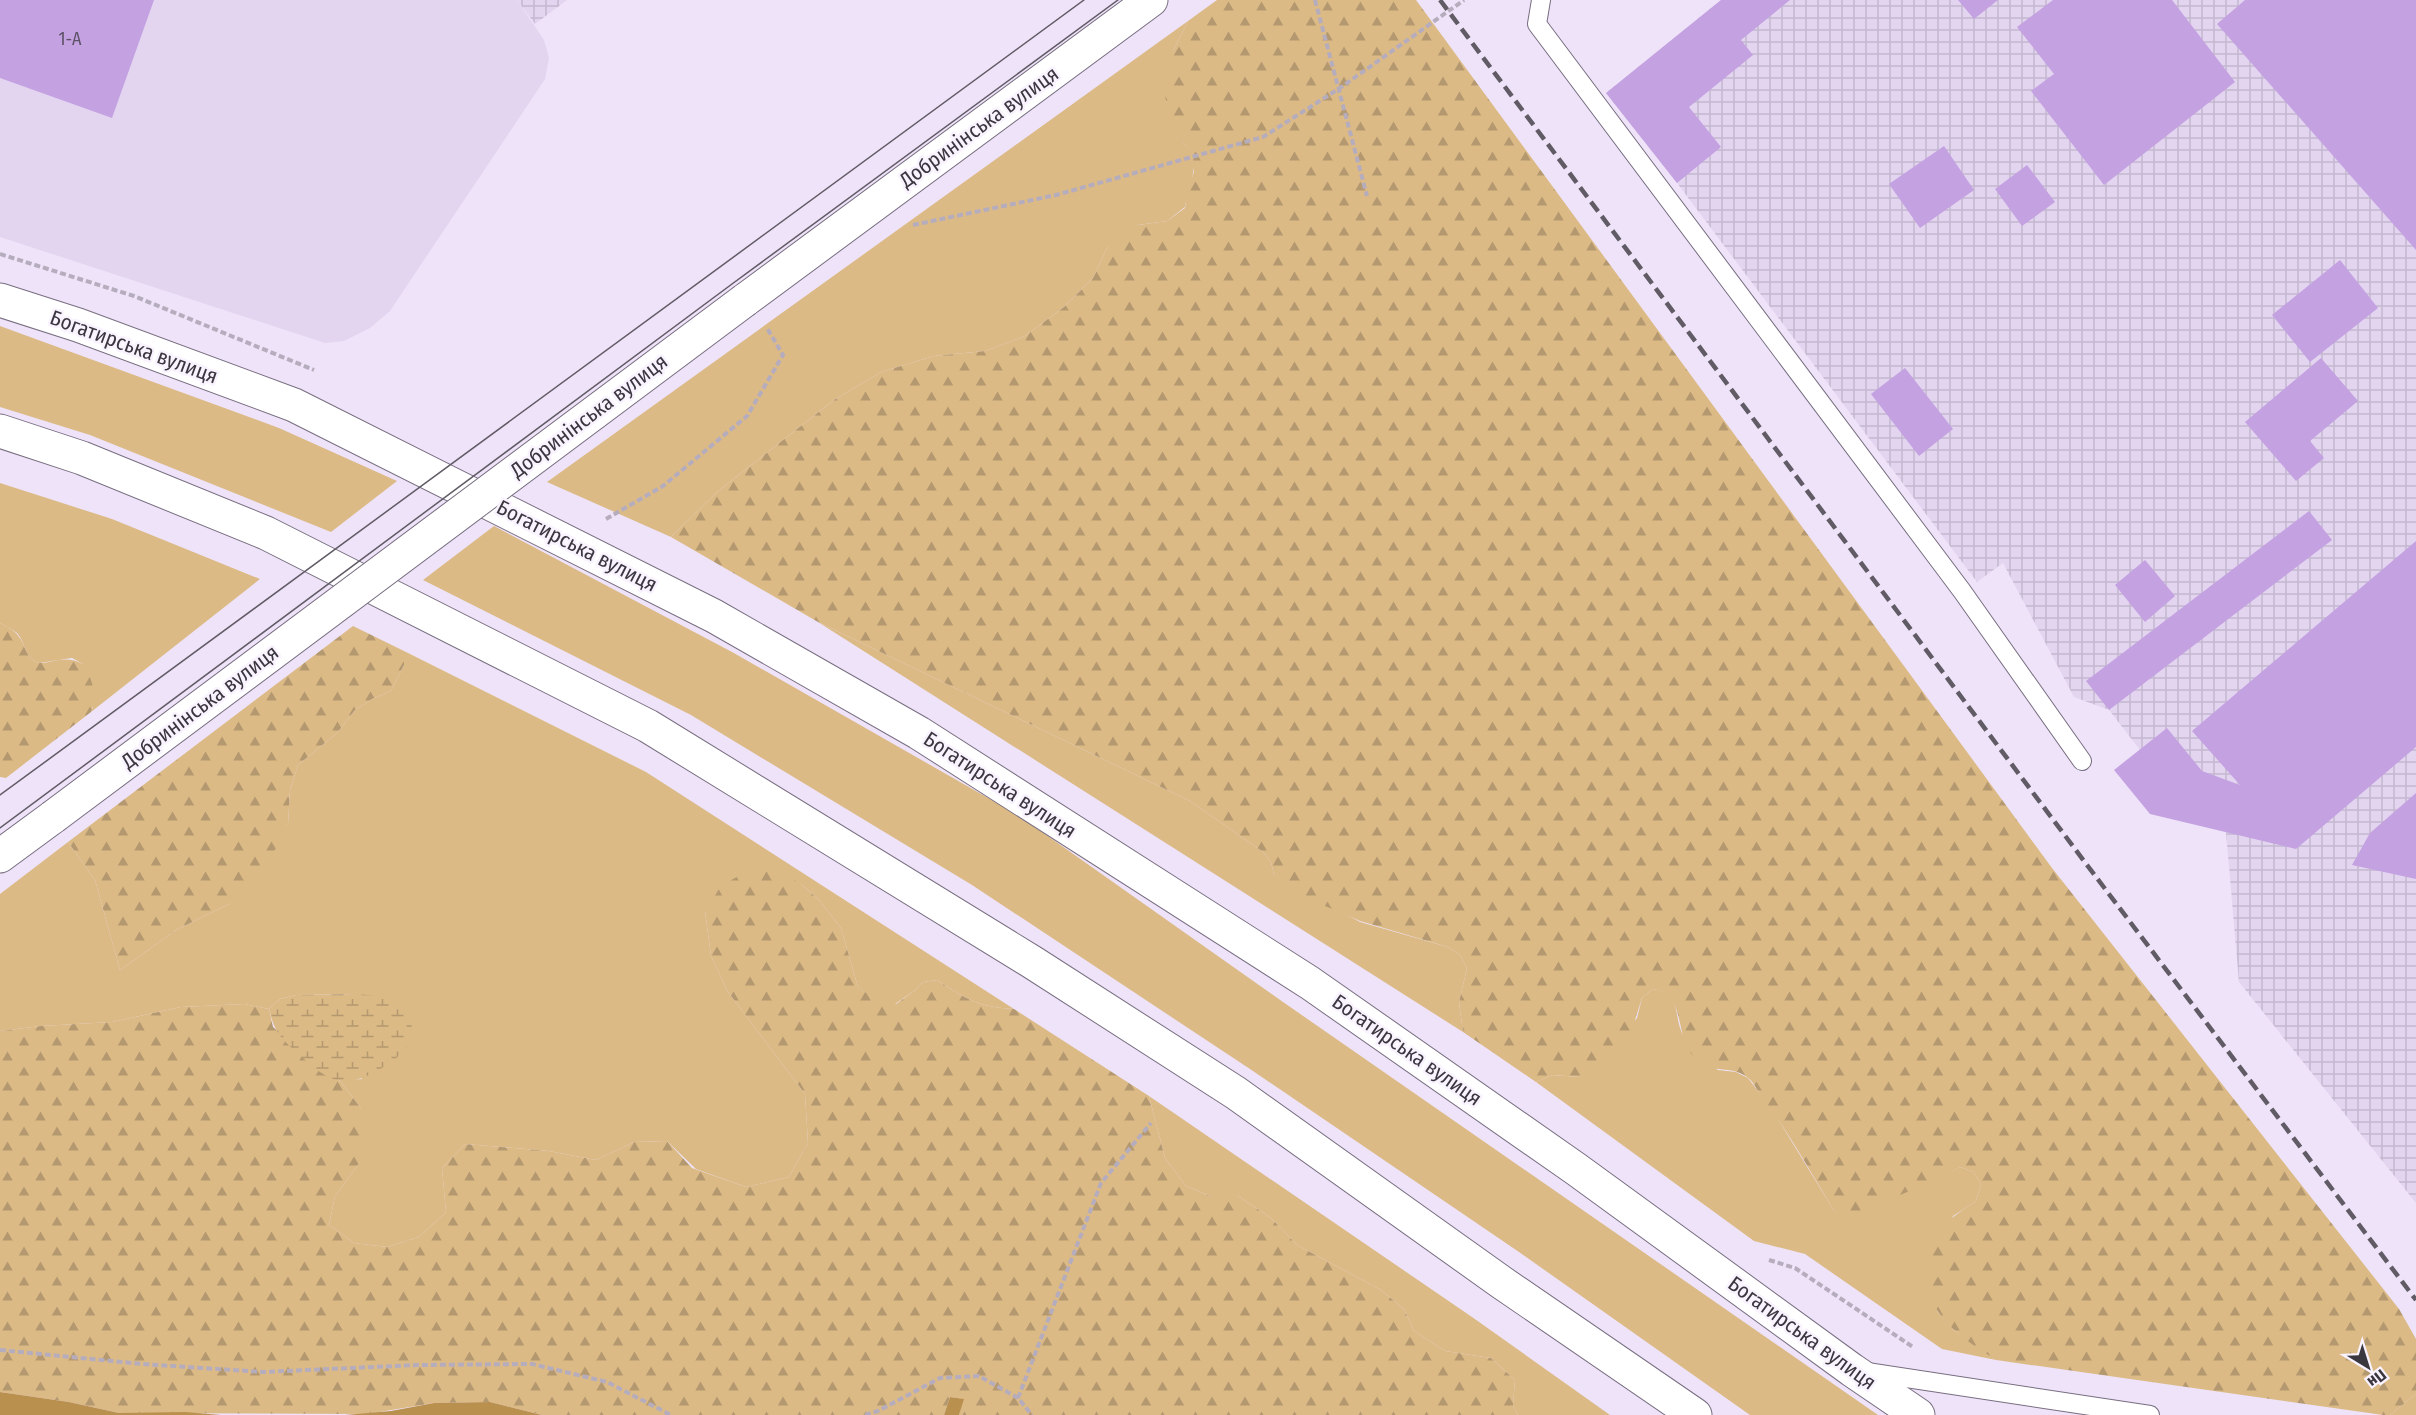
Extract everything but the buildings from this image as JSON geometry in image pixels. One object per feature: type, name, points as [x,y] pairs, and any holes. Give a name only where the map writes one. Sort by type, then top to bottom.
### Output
[{"type":"main road","name":"Добринінська вулиця","points":[[0,856],[754,311],[1151,0]]},
{"type":"main road","name":"Богатирська вулиця","points":[[0,300],[97,332],[294,405],[714,616],[919,733],[1310,983],[1576,1169],[1852,1370],[1918,1415]]},
{"type":"main road","points":[[0,431],[82,458],[266,533],[648,726],[1022,956],[1236,1093],[1501,1282],[1695,1415]]},
{"type":"lane","points":[[1541,0],[1537,24],[1962,591],[2082,761]]},
{"type":"lane","points":[[1852,1370],[2150,1415]]},
{"type":"path","points":[[1315,0],[1367,196]]},
{"type":"path","points":[[910,226],[1056,195],[1263,137],[1340,88],[1464,0]]},
{"type":"path","points":[[604,520],[663,486],[747,416],[783,355],[754,311]]},
{"type":"path","points":[[1018,1398],[1101,1183],[1151,1123]]},
{"type":"path","points":[[1763,1259],[1795,1268],[1912,1346],[1951,1385]]},
{"type":"path","points":[[0,1350],[142,1364],[263,1372],[417,1365],[532,1364],[607,1382],[671,1415]]},
{"type":"path","points":[[865,1415],[878,1411],[940,1378],[980,1376],[1018,1398],[1032,1415]]},
{"type":"shaded area","points":[[0,0],[517,0],[544,40],[549,58],[545,79],[390,311],[370,328],[344,341],[325,343],[0,237]]},
{"type":"shaded area","points":[[517,0],[567,0],[535,24]]},
{"type":"shaded area","points":[[1721,0],[2416,0],[2416,1203],[2239,982],[2226,832],[2140,750],[2109,710],[2074,697],[2003,563],[1977,582],[1677,183],[1606,93]]},
{"type":"shaded area","points":[[0,1392],[69,1402],[119,1413],[185,1412],[221,1415],[0,1415]]},
{"type":"shaded area","points":[[950,1397],[964,1399],[959,1415],[944,1415]]},
{"type":"shaded area","points":[[490,1402],[542,1415],[345,1415],[391,1411],[434,1403]]},
{"type":"green space","points":[[1217,0],[1416,0],[2052,868],[2399,1309],[2416,1339],[2416,1394],[2390,1415],[2383,1415],[1996,1360],[1951,1327],[1934,1305],[1929,1284],[1928,1262],[1938,1233],[1960,1211],[1976,1201],[1981,1184],[1974,1172],[1960,1167],[1864,1210],[1839,1213],[1833,1209],[1790,1137],[1751,1081],[1740,1073],[1711,1068],[1697,1060],[1685,1043],[1675,1005],[1663,992],[1653,989],[1642,998],[1627,1045],[1607,1061],[1580,1077],[1552,1075],[1536,1082],[1463,1032],[1459,1002],[1467,968],[1460,955],[1448,947],[1360,921],[1288,890],[1274,875],[1271,862],[1263,852],[1190,801],[818,622],[671,537],[717,492],[834,400],[881,372],[934,356],[985,351],[1025,336],[1064,307],[1093,278],[1107,248],[1121,234],[1138,225],[1167,221],[1185,208],[1188,188],[1194,172],[1193,154],[1183,143],[1169,113],[1163,87],[1173,51],[1188,21]]},
{"type":"green space","points":[[1188,21],[1173,51],[1183,143],[1194,159],[1185,207],[1167,221],[1138,225],[1107,248],[1093,278],[1064,307],[1025,336],[985,351],[934,356],[881,372],[834,400],[717,492],[671,537],[547,482]]},
{"type":"green space","points":[[0,326],[279,428],[397,481],[331,532],[90,435],[0,407]]},
{"type":"green space","points":[[0,483],[112,519],[260,579],[91,712],[93,707],[83,664],[72,658],[39,663],[34,661],[30,658],[17,633],[0,623]]},
{"type":"green space","points":[[494,526],[732,652],[1018,815],[1878,1415],[1750,1415],[1519,1252],[1250,1069],[972,885],[691,715],[423,580]]},
{"type":"green space","points":[[818,622],[1190,801],[1263,852],[1271,862],[1274,875],[1360,922],[1448,947],[1460,955],[1467,968],[1459,1002],[1463,1032]]},
{"type":"green space","points":[[0,623],[17,635],[29,656],[38,663],[68,659],[83,664],[94,693],[91,712],[6,778],[0,777]]},
{"type":"green space","points":[[353,626],[404,651],[404,665],[391,691],[355,710],[337,733],[298,765],[290,790],[288,824],[277,847],[254,879],[229,904],[176,930],[120,970],[95,880],[68,842]]},
{"type":"green space","points":[[404,651],[646,772],[1014,1009],[973,1001],[937,980],[923,982],[895,1004],[880,1004],[858,987],[841,928],[819,900],[801,884],[705,911],[711,956],[728,992],[805,1094],[808,1143],[789,1177],[746,1187],[696,1169],[667,1141],[634,1142],[596,1160],[549,1151],[465,1144],[442,1168],[446,1212],[419,1237],[387,1247],[354,1243],[329,1225],[335,1196],[358,1165],[361,1108],[340,1081],[362,1079],[355,994],[296,995],[280,999],[269,1009],[244,1004],[181,1007],[112,1022],[0,1031],[0,894],[68,842],[95,880],[120,970],[176,930],[229,904],[288,824],[290,790],[298,765],[337,733],[355,710],[391,691],[404,665]]},
{"type":"green space","points":[[771,865],[801,884],[819,900],[841,928],[858,987],[880,1003],[896,1004],[923,982],[937,980],[973,1001],[1014,1009],[1149,1096],[1165,1158],[1186,1186],[1210,1196],[1238,1196],[1271,1218],[1297,1245],[1381,1290],[1404,1309],[1414,1331],[1445,1351],[1491,1358],[1515,1380],[1513,1405],[1518,1415],[959,1415],[963,1399],[950,1397],[944,1415],[542,1415],[490,1402],[434,1403],[367,1414],[119,1413],[69,1402],[0,1392],[0,1031],[112,1022],[181,1007],[244,1004],[269,1009],[273,1027],[325,1074],[340,1081],[361,1108],[368,1137],[358,1165],[335,1196],[329,1225],[354,1243],[387,1247],[419,1237],[446,1212],[442,1168],[465,1144],[549,1151],[596,1160],[634,1142],[667,1141],[692,1168],[746,1187],[789,1177],[808,1143],[805,1094],[728,992],[711,956],[705,911],[721,886],[747,871]]},
{"type":"green space","points":[[1653,989],[1663,992],[1673,1001],[1680,1029],[1695,1050],[1718,1070],[1736,1072],[1748,1078],[1773,1111],[1833,1209],[1842,1214],[1889,1199],[1960,1167],[1974,1172],[1981,1184],[1976,1201],[1953,1216],[1929,1286],[1938,1312],[1955,1331],[1996,1360],[1942,1349],[1805,1254],[1754,1241],[1536,1082],[1552,1075],[1580,1077],[1637,1018],[1642,998]]},
{"type":"green space","points":[[355,994],[381,997],[400,1006],[410,1020],[411,1037],[403,1051],[383,1068],[359,1079],[341,1081],[320,1072],[285,1041],[274,1025],[269,1009],[280,999],[296,995]]},
{"type":"green space","points":[[1149,1096],[1472,1317],[1610,1415],[1518,1415],[1513,1405],[1515,1380],[1491,1358],[1445,1351],[1414,1331],[1404,1309],[1381,1290],[1297,1245],[1271,1218],[1238,1196],[1210,1196],[1186,1186],[1165,1158]]},
{"type":"green space","points":[[2416,1394],[2416,1415],[2390,1415]]},
{"type":"tram line","points":[[0,795],[1084,0]]},
{"type":"tram line","points":[[0,828],[1118,0]]},
{"type":"railway","points":[[1440,0],[2084,861],[2416,1300]]}]
